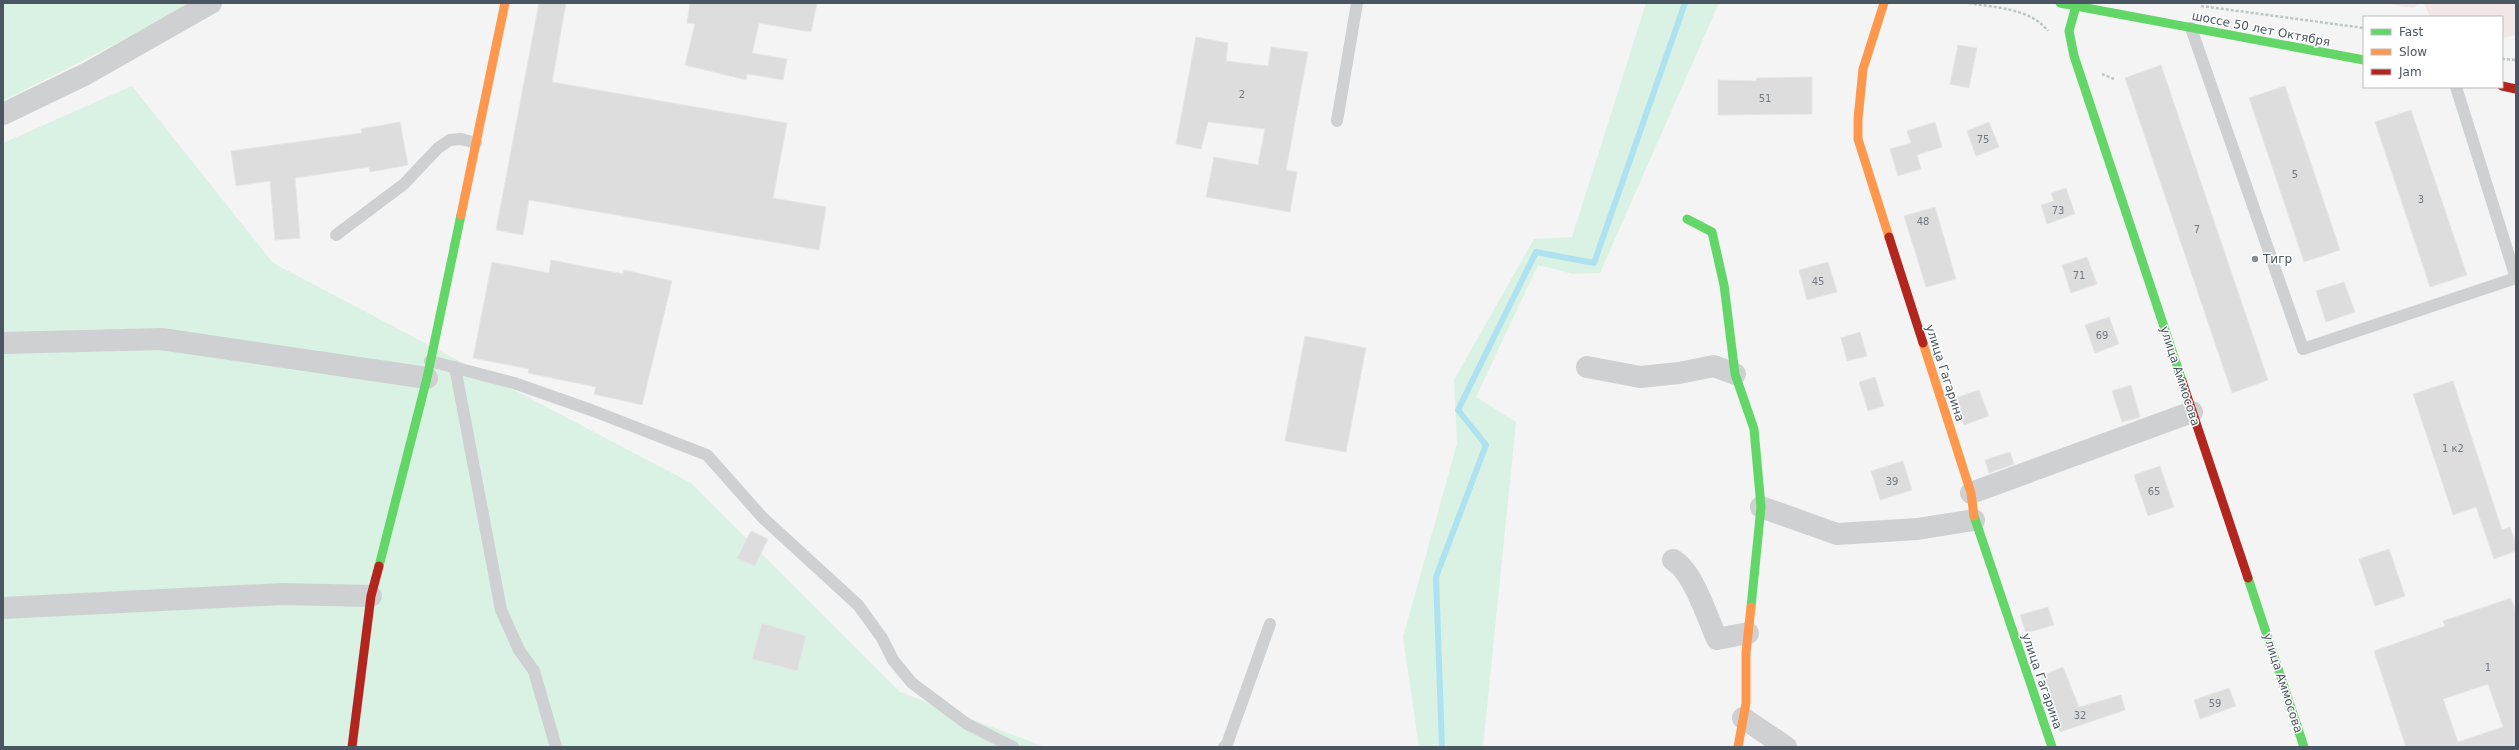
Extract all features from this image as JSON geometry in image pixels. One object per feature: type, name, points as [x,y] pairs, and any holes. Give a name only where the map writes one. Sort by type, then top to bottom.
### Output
[{"type":"street","points":[[3,114],[86,74],[211,3]]},
{"type":"street","points":[[352,747],[371,596],[428,370],[505,3]]},
{"type":"street","name":"улица Гагарина","points":[[1884,3],[1859,80],[1856,112],[1858,138],[1971,493],[1974,520],[2052,747]]},
{"type":"street","name":"шоссе 50 лет Октября","points":[[2071,4],[2363,60]]},
{"type":"street","name":"улица Аммосова","points":[[2071,4],[2069,31],[2076,65],[2304,747]]},
{"type":"street","points":[[2503,86],[2516,89]]},
{"type":"street","points":[[1686,219],[1712,232],[1724,285],[1734,374],[1754,429],[1761,508],[1748,633],[1746,703],[1738,747]]},
{"type":"street","points":[[3,343],[162,339],[428,370]]},
{"type":"street","points":[[1587,368],[1640,377],[1679,374],[1714,366],[1734,374]]},
{"type":"street","points":[[1971,493],[2192,412]]},
{"type":"street","points":[[1761,508],[1837,534],[1918,529],[1974,520]]},
{"type":"street","points":[[1673,560],[1682,565],[1717,639],[1748,633]]},
{"type":"street","points":[[3,608],[282,594],[371,596]]},
{"type":"street","points":[[1743,718],[1786,747]]},
{"type":"lane","points":[[1337,121],[1357,3]]},
{"type":"lane","points":[[2191,28],[2303,349],[2516,278],[2456,88]]},
{"type":"lane","points":[[336,235],[404,184],[438,148],[450,140],[461,139],[476,143]]},
{"type":"lane","points":[[455,367],[501,610],[519,650],[534,671],[556,747]]},
{"type":"lane","points":[[428,370],[455,367],[514,383],[584,407],[707,455],[763,518],[858,605],[882,638],[893,660],[912,683],[966,724],[1013,747]]},
{"type":"lane","points":[[1224,747],[1227,744],[1270,624]]},
{"type":"path","points":[[1969,3],[2020,12],[2044,26],[2049,32]]},
{"type":"path","points":[[2200,6],[2363,28]]},
{"type":"path","points":[[2503,59],[2516,60]]},
{"type":"path","points":[[2076,65],[2114,79]]},
{"type":"shaded area","points":[[2385,3],[2419,3],[2414,8]]},
{"type":"shaded area","points":[[2424,3],[2516,3],[2516,35],[2503,38],[2503,16],[2430,16]]},
{"type":"green space","points":[[3,3],[196,3],[3,101]]},
{"type":"green space","points":[[1646,3],[1719,3],[1600,273],[1573,274],[1538,265],[1476,397],[1516,422],[1483,747],[1419,747],[1403,637],[1457,444],[1454,380],[1534,239],[1572,237]]},
{"type":"green space","points":[[132,86],[273,263],[691,483],[900,692],[1045,747],[3,747],[3,143]]},
{"type":"building","points":[[539,3],[566,3],[552,82],[787,123],[773,198],[826,207],[819,250],[529,200],[523,235],[496,230]]},
{"type":"building","points":[[690,3],[817,3],[811,32],[759,23],[752,53],[787,59],[783,80],[747,74],[746,80],[685,65],[695,24],[687,23]]},
{"type":"building","points":[[1196,37],[1228,43],[1226,61],[1268,66],[1271,47],[1308,52],[1286,170],[1297,172],[1290,212],[1206,197],[1214,157],[1258,165],[1265,129],[1208,122],[1201,149],[1176,144]]},
{"type":"building","points":[[1958,45],[1977,48],[1969,88],[1950,84]]},
{"type":"building","points":[[2161,65],[2268,380],[2232,393],[2125,78]]},
{"type":"building","points":[[1812,77],[1812,114],[1718,115],[1718,80],[1756,81],[1757,78]]},
{"type":"building","points":[[2285,86],[2340,250],[2304,262],[2249,98]]},
{"type":"building","points":[[2411,110],[2467,275],[2430,287],[2375,122]]},
{"type":"building","points":[[400,122],[408,165],[370,172],[369,167],[295,178],[300,238],[275,240],[270,181],[236,186],[231,151],[362,133],[361,129]]},
{"type":"building","points":[[1935,122],[1942,147],[1917,155],[1921,169],[1898,176],[1890,149],[1911,143],[1907,131]]},
{"type":"building","points":[[1989,122],[1999,147],[1976,156],[1967,131]]},
{"type":"building","points":[[2066,188],[2075,214],[2047,224],[2041,205],[2054,201],[2051,193]]},
{"type":"building","points":[[1935,207],[1956,279],[1926,287],[1904,216]]},
{"type":"building","points":[[2087,257],[2097,284],[2071,293],[2062,265]]},
{"type":"building","points":[[551,260],[623,274],[624,270],[672,281],[642,405],[594,394],[596,387],[528,373],[529,369],[473,358],[492,262],[549,273]]},
{"type":"building","points":[[1828,262],[1837,292],[1807,300],[1799,270]]},
{"type":"building","points":[[2344,282],[2355,312],[2326,322],[2316,291]]},
{"type":"building","points":[[2109,317],[2119,344],[2095,353],[2085,325]]},
{"type":"building","points":[[1860,332],[1867,356],[1847,361],[1841,338]]},
{"type":"building","points":[[1305,336],[1366,348],[1346,452],[1285,441]]},
{"type":"building","points":[[1875,377],[1884,406],[1868,411],[1859,382]]},
{"type":"building","points":[[2453,381],[2502,530],[2510,527],[2516,543],[2516,551],[2494,559],[2476,507],[2453,515],[2413,394]]},
{"type":"building","points":[[2131,385],[2140,417],[2122,422],[2112,391]]},
{"type":"building","points":[[1979,390],[1989,416],[1964,425],[1955,398]]},
{"type":"building","points":[[2010,452],[2014,464],[1989,473],[1985,460]]},
{"type":"building","points":[[1903,461],[1912,490],[1880,500],[1871,471]]},
{"type":"building","points":[[2160,466],[2174,507],[2148,516],[2134,475]]},
{"type":"building","points":[[751,531],[768,539],[755,566],[737,558]]},
{"type":"building","points":[[2389,549],[2405,596],[2375,606],[2359,559]]},
{"type":"building","points":[[2511,598],[2516,613],[2516,747],[2406,747],[2374,651],[2445,626],[2443,621]],"holes":[[[2488,684],[2503,727],[2458,742],[2443,699]]]},
{"type":"building","points":[[2048,607],[2054,625],[2026,633],[2020,615]]},
{"type":"building","points":[[762,623],[806,636],[797,671],[752,659]]},
{"type":"building","points":[[2063,667],[2079,707],[2121,695],[2125,710],[2060,732],[2054,715],[2056,714],[2041,676]]},
{"type":"building","points":[[2229,688],[2236,706],[2200,719],[2194,700]]},
{"type":"waterway","points":[[1442,747],[1436,577],[1486,445],[1458,410],[1536,252],[1594,263],[1685,3]]},
{"type":"traffic: fast","points":[[2060,3],[2363,60]]},
{"type":"traffic: fast","points":[[2076,6],[2069,31],[2074,56],[2182,381]]},
{"type":"traffic: fast","points":[[379,566],[427,378],[461,215]]},
{"type":"traffic: fast","points":[[1687,219],[1712,232],[1724,285],[1735,374],[1754,429],[1761,507],[1751,607]]},
{"type":"traffic: fast","points":[[1974,516],[2052,747]]},
{"type":"traffic: fast","points":[[2248,578],[2304,747]]},
{"type":"traffic: slow","points":[[461,215],[505,3]]},
{"type":"traffic: slow","points":[[1884,3],[1863,69],[1858,119],[1858,139],[1889,237]]},
{"type":"traffic: slow","points":[[1923,343],[1971,493],[1974,516]]},
{"type":"traffic: slow","points":[[1738,747],[1746,703],[1746,653],[1751,607]]},
{"type":"traffic: jam","points":[[2503,86],[2516,89]]},
{"type":"traffic: jam","points":[[1889,237],[1923,343]]},
{"type":"traffic: jam","points":[[2182,381],[2248,578]]},
{"type":"traffic: jam","points":[[352,747],[371,596],[379,566]]},
{"type":"place","name":"Тигр","points":[[2255,259]]}]
